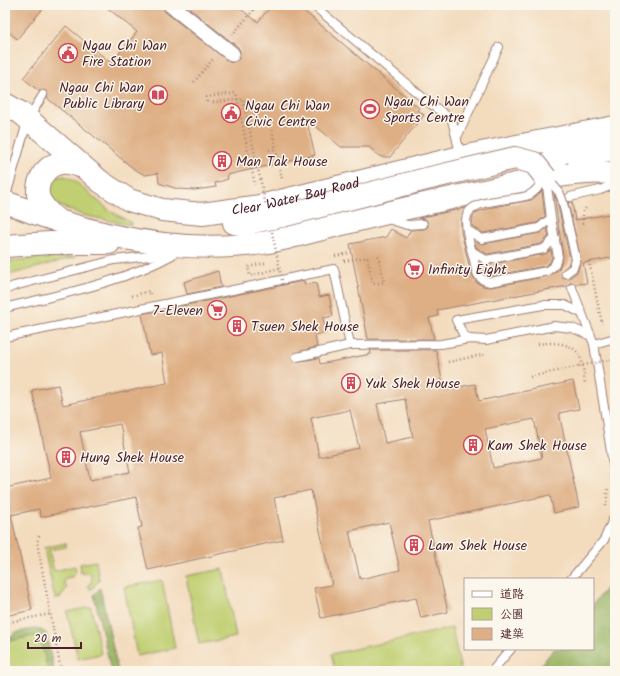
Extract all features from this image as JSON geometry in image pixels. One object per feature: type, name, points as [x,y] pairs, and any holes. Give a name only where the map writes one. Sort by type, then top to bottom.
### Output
[{"type":"main road","name":"Clear Water Bay Road","points":[[5,104],[28,119],[114,192],[129,200],[162,210],[202,214],[260,206],[459,147],[615,127]]},
{"type":"main road","points":[[546,178],[552,159],[563,152],[581,146],[615,139]]},
{"type":"main road","points":[[546,178],[581,156],[615,149]]},
{"type":"main road","points":[[202,214],[223,222],[243,224],[269,232],[426,179],[515,158],[534,162],[546,178]]},
{"type":"main road","points":[[57,220],[41,202],[38,185],[41,177],[55,165],[62,163],[83,167]]},
{"type":"main road","points":[[10,247],[89,243],[203,246],[269,232],[379,215],[524,183],[581,173],[615,173]]},
{"type":"main road","points":[[5,202],[57,220],[109,235],[156,244]]},
{"type":"street","points":[[171,5],[232,54]]},
{"type":"lane","points":[[313,5],[427,101],[452,120],[459,147]]},
{"type":"lane","points":[[459,147],[499,47]]},
{"type":"lane","points":[[5,199],[28,119],[43,95]]},
{"type":"lane","points":[[546,178],[558,257],[554,266],[547,272],[490,282],[482,281],[476,274],[466,220],[469,212],[476,205],[529,195],[546,178]]},
{"type":"lane","points":[[546,178],[559,192],[562,199],[576,259],[573,268],[566,273]]},
{"type":"lane","points":[[570,197],[600,190],[615,184]]},
{"type":"lane","points":[[379,215],[394,222],[407,225],[423,224]]},
{"type":"lane","points":[[468,230],[482,240],[539,228],[551,218]]},
{"type":"lane","points":[[5,290],[14,286],[114,260],[147,255],[175,254],[269,232]]},
{"type":"lane","points":[[472,251],[486,260],[544,249],[555,238]]},
{"type":"lane","points":[[5,308],[125,276],[151,266],[175,254]]},
{"type":"lane","points":[[5,337],[334,269],[350,346]]},
{"type":"lane","points":[[572,288],[594,344],[615,477]]},
{"type":"lane","points":[[469,339],[463,334],[456,320],[543,305],[565,305],[581,313]]},
{"type":"lane","points":[[297,357],[350,346],[441,344],[469,339],[486,340],[554,326],[572,328],[591,336]]},
{"type":"lane","points":[[594,344],[615,338]]},
{"type":"lane","points":[[572,578],[604,540],[615,515]]},
{"type":"lane","points":[[492,671],[510,650]]},
{"type":"path","points":[[255,185],[236,93],[206,97],[207,103],[243,98],[269,232],[283,285]]},
{"type":"path","points":[[272,130],[282,179]]},
{"type":"path","points":[[269,150],[276,149]]},
{"type":"path","points":[[584,230],[583,211],[590,203]]},
{"type":"path","points":[[269,232],[248,267],[250,276],[279,268]]},
{"type":"path","points":[[353,259],[367,256],[373,284],[384,282],[378,253]]},
{"type":"path","points":[[589,260],[605,340],[604,369]]},
{"type":"path","points":[[535,344],[556,343],[568,346],[576,352],[580,356],[586,386]]},
{"type":"path","points":[[448,362],[489,353]]},
{"type":"path","points":[[530,377],[615,359]]},
{"type":"path","points":[[605,511],[608,500],[606,479]]},
{"type":"path","points":[[39,536],[37,542],[61,671]]},
{"type":"path","points":[[5,623],[50,614]]},
{"type":"green space","points":[[65,176],[75,181],[110,211],[132,223],[131,225],[82,215],[53,203],[48,191],[52,180]]},
{"type":"green space","points":[[41,257],[76,257],[5,276],[5,262]]},
{"type":"green space","points":[[66,543],[66,547],[49,550],[54,571],[75,566],[76,571],[72,577],[65,578],[64,584],[67,587],[61,597],[55,599],[44,548]]},
{"type":"green space","points":[[96,561],[99,580],[91,590],[88,585],[91,583],[92,576],[91,574],[81,573],[80,564]]},
{"type":"green space","points":[[223,569],[236,637],[199,644],[186,576]]},
{"type":"green space","points":[[615,578],[615,671],[536,671],[553,650],[594,650],[594,603]]},
{"type":"green space","points":[[162,580],[175,648],[137,656],[124,587]]},
{"type":"green space","points":[[100,588],[118,671],[111,671],[94,595]]},
{"type":"green space","points":[[91,607],[101,654],[78,659],[67,612]]},
{"type":"green space","points":[[37,628],[46,633],[54,671],[48,671],[40,637],[32,636],[11,641],[10,637],[14,636],[14,633]]},
{"type":"green space","points":[[452,628],[461,671],[335,671],[331,654]]},
{"type":"green space","points":[[32,636],[40,637],[42,640],[48,671],[5,671],[5,642]]},
{"type":"building","points":[[5,5],[46,5],[17,39],[5,28]]},
{"type":"building","points":[[104,5],[162,5],[165,12],[231,63],[239,59],[240,51],[238,47],[185,5],[235,5],[258,22],[272,5],[297,5],[419,108],[417,110],[424,115],[390,157],[381,157],[369,147],[341,147],[306,118],[315,155],[227,175],[228,179],[215,183],[216,187],[195,190],[178,189],[159,183],[158,173],[145,175],[134,169],[47,98],[48,95],[46,91],[39,91],[23,78],[66,26],[111,63],[137,32]]},
{"type":"building","points":[[542,191],[545,216],[537,223],[483,233],[472,226],[473,216],[477,212],[493,207],[531,200]]},
{"type":"building","points":[[554,194],[557,201],[570,259],[568,265],[561,271],[561,276],[564,278],[569,278],[577,272],[581,260],[568,202],[572,202],[575,220],[615,213],[615,257],[583,263],[587,283],[570,283],[567,286],[437,310],[438,316],[429,318],[434,339],[368,339],[350,244],[386,237],[391,229],[406,238],[411,230],[424,229],[428,227],[426,219],[418,218],[466,208],[461,220],[461,232],[471,273],[476,282],[483,286],[491,287],[548,276],[559,269],[563,256]]},
{"type":"building","points":[[547,228],[549,236],[541,244],[487,254],[476,247],[475,241],[483,244],[540,233]]},
{"type":"building","points":[[551,250],[552,256],[550,262],[545,266],[490,276],[484,274],[480,263],[487,265],[545,254]]},
{"type":"building","points":[[218,271],[221,287],[187,294],[184,282]]},
{"type":"building","points":[[304,281],[305,285],[316,283],[319,297],[329,295],[333,316],[323,318],[326,333],[315,335],[317,347],[294,353],[292,358],[295,362],[319,358],[320,364],[371,354],[370,350],[436,350],[444,390],[475,384],[479,401],[573,381],[579,409],[559,413],[579,507],[554,513],[550,495],[428,521],[448,612],[421,618],[416,598],[321,618],[314,588],[332,585],[311,490],[274,498],[283,540],[148,570],[138,528],[142,527],[136,497],[41,517],[39,509],[11,515],[32,610],[5,616],[5,488],[51,478],[32,390],[58,385],[63,405],[167,383],[162,353],[150,355],[142,314]],"holes":[[[405,399],[413,437],[385,443],[377,404]],[[350,410],[359,448],[319,457],[311,418]],[[534,419],[542,458],[493,468],[485,429]],[[120,424],[130,472],[90,480],[80,432]],[[389,522],[400,570],[360,579],[349,531]]]},
{"type":"place","name":"Ngau Chi Wan Fire Station","points":[[68,53]]},
{"type":"place","name":"Ngau Chi Wan Public Library","points":[[158,95]]},
{"type":"place","name":"Ngau Chi Wan Sports Centre","points":[[370,109]]},
{"type":"place","name":"Ngau Chi Wan Civic Centre","points":[[231,113]]},
{"type":"place","name":"Man Tak House","points":[[222,161]]},
{"type":"place","name":"Infinity Eight","points":[[414,269]]},
{"type":"place","name":"7-Eleven","points":[[217,310]]},
{"type":"place","name":"Tsuen Shek House","points":[[237,326]]},
{"type":"place","name":"Yuk Shek House","points":[[351,383]]},
{"type":"place","name":"Kam Shek House","points":[[473,445]]},
{"type":"place","name":"Hung Shek House","points":[[66,457]]},
{"type":"place","name":"Lam Shek House","points":[[414,545]]}]
